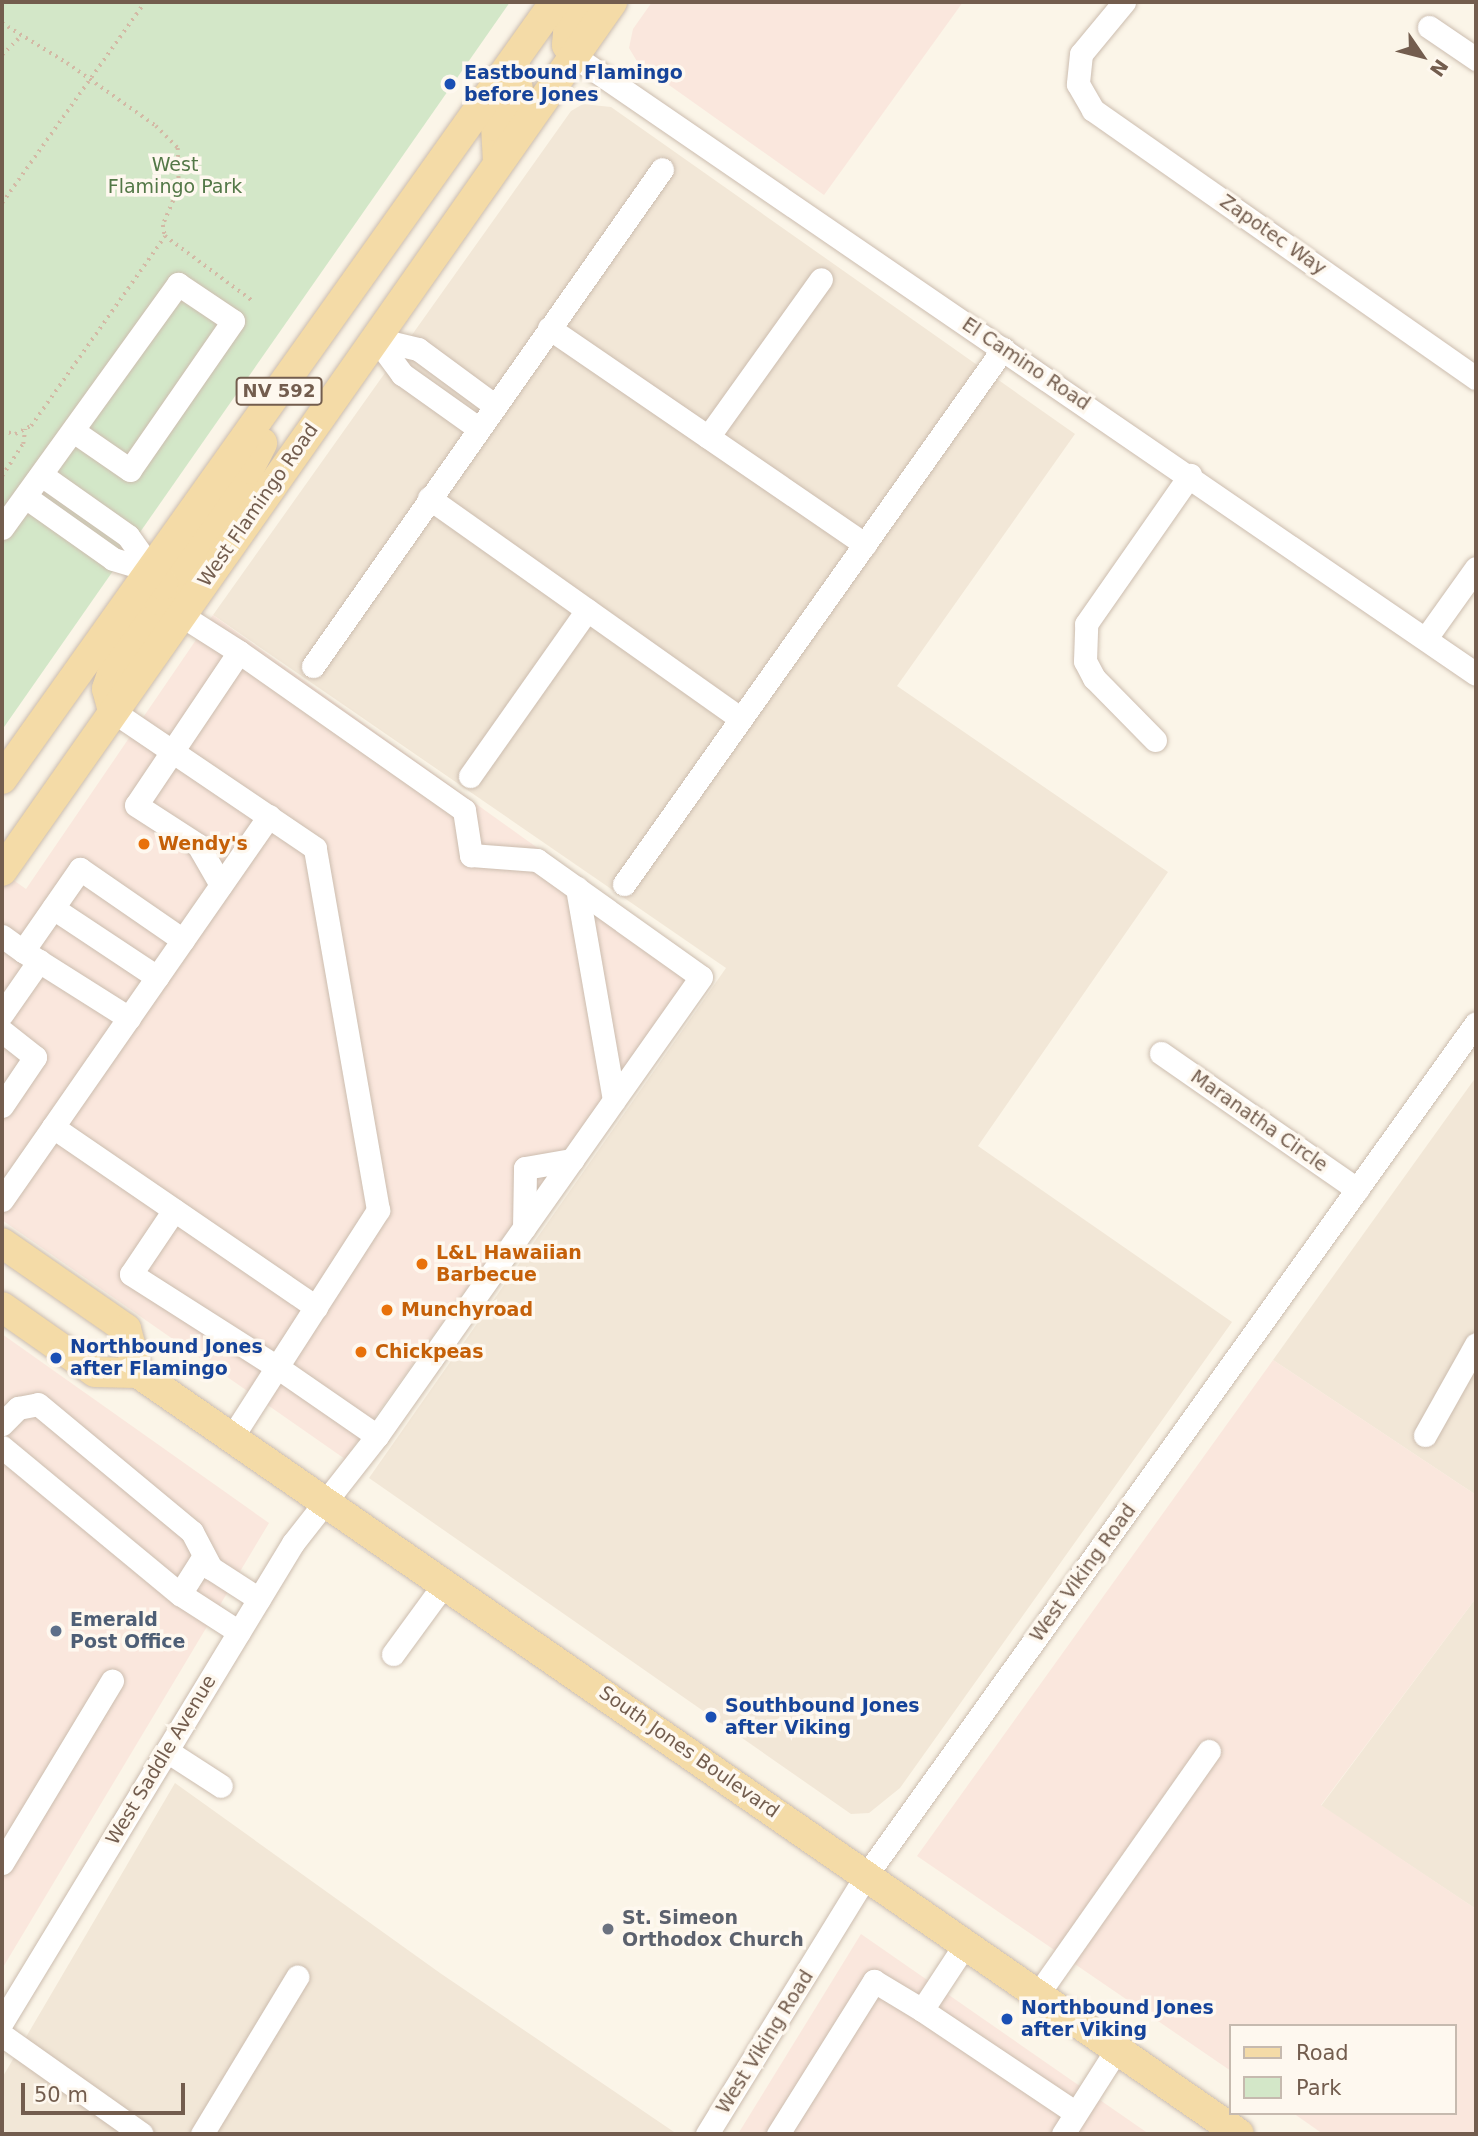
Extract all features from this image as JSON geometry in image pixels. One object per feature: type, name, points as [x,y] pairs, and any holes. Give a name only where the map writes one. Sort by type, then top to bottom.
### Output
[{"type":"main road","name":"NV 592","points":[[2,779],[555,2]]},
{"type":"main road","points":[[574,56],[567,45],[568,34],[583,2]]},
{"type":"main road","name":"West Flamingo Road","points":[[2,871],[612,2]]},
{"type":"main road","points":[[498,163],[496,125],[518,91],[514,60]]},
{"type":"main road","points":[[181,615],[179,570],[249,469],[262,442],[257,422]]},
{"type":"main road","points":[[113,710],[107,689],[114,667],[159,600],[163,585],[153,570]]},
{"type":"main road","points":[[2,1243],[126,1329],[138,1373],[95,1372],[4,1313]]},
{"type":"main road","name":"South Jones Boulevard","points":[[138,1373],[867,1874],[1239,2134]]},
{"type":"street","name":"Zapotec Way","points":[[1124,2],[1081,54],[1078,84],[1093,110],[1476,377]]},
{"type":"street","points":[[1429,27],[1476,59]]},
{"type":"street","name":"El Camino Road","points":[[574,56],[1190,475],[1476,674]]},
{"type":"street","points":[[313,666],[662,169]]},
{"type":"street","points":[[708,437],[821,279]]},
{"type":"street","points":[[2,528],[75,432],[178,284],[233,321],[130,470],[75,432]]},
{"type":"street","points":[[548,328],[864,544]]},
{"type":"street","points":[[376,339],[418,349],[494,405]]},
{"type":"street","points":[[376,339],[402,374],[478,428]]},
{"type":"street","points":[[624,884],[1003,349]]},
{"type":"street","points":[[435,398],[451,373]]},
{"type":"street","points":[[1155,740],[1094,678],[1086,661],[1086,625],[1190,475]]},
{"type":"street","points":[[43,476],[128,536],[153,570]]},
{"type":"street","points":[[27,498],[113,559],[153,570]]},
{"type":"street","points":[[429,498],[741,719]]},
{"type":"street","points":[[1426,638],[1476,568]]},
{"type":"street","points":[[470,776],[587,610]]},
{"type":"street","points":[[181,615],[239,652],[464,810],[471,855],[537,860],[577,888],[614,1100]]},
{"type":"street","points":[[221,885],[198,845],[136,805],[239,652]]},
{"type":"street","points":[[113,710],[315,848],[378,1210],[232,1437]]},
{"type":"street","points":[[5,1190],[53,1127],[269,816]]},
{"type":"street","points":[[4,1005],[53,908],[80,869],[183,940]]},
{"type":"street","name":"West Saddle Avenue","points":[[2,2022],[293,1543],[328,1503],[377,1436],[701,977],[577,888]]},
{"type":"street","points":[[53,908],[158,977]]},
{"type":"street","points":[[2,936],[129,1018]]},
{"type":"street","name":"West Viking Road","points":[[708,2134],[867,1874],[1476,1023]]},
{"type":"street","points":[[2,1031],[35,1057],[2,1106]]},
{"type":"street","name":"Maranatha Circle","points":[[1161,1053],[1357,1189]]},
{"type":"street","points":[[53,1127],[316,1307]]},
{"type":"street","points":[[524,1228],[525,1168],[572,1160]]},
{"type":"street","points":[[174,1210],[131,1274],[277,1367],[377,1436]]},
{"type":"street","points":[[1425,1435],[1476,1344]]},
{"type":"street","points":[[2,1424],[18,1408],[38,1404],[192,1532],[211,1568],[259,1599]]},
{"type":"street","points":[[2,1447],[180,1594],[239,1632]]},
{"type":"street","points":[[180,1594],[204,1556]]},
{"type":"street","points":[[393,1654],[444,1584]]},
{"type":"street","points":[[2,1863],[112,1681]]},
{"type":"street","points":[[167,1751],[221,1786]]},
{"type":"street","points":[[1038,1994],[1209,1751]]},
{"type":"street","points":[[922,2010],[966,1944]]},
{"type":"street","points":[[202,2134],[297,1977]]},
{"type":"street","points":[[778,2134],[874,1981],[1076,2113]]},
{"type":"street","points":[[2,2035],[142,2134]]},
{"type":"street","points":[[1063,2134],[1117,2049]]},
{"type":"path","points":[[2,203],[145,2]]},
{"type":"path","points":[[2,23],[156,125],[178,148],[179,188],[163,225],[165,236],[253,301]]},
{"type":"path","points":[[2,55],[20,37]]},
{"type":"path","points":[[2,476],[23,444],[25,429],[165,236]]},
{"type":"path","points":[[2,431],[15,433],[25,429]]},
{"type":"shaded area","points":[[652,2],[963,2],[824,195],[638,63],[629,48],[633,29]]},
{"type":"shaded area","points":[[583,104],[611,107],[1075,434],[897,686],[1168,872],[978,1146],[1232,1322],[900,1788],[869,1813],[851,1814],[369,1478],[726,968],[213,615],[571,111]]},
{"type":"shaded area","points":[[213,615],[699,964],[345,1459],[2,1220],[2,872],[26,889]]},
{"type":"shaded area","points":[[1476,1077],[1476,1495],[1273,1360]]},
{"type":"shaded area","points":[[2,1334],[269,1523],[2,1969]]},
{"type":"shaded area","points":[[1273,1360],[1476,1495],[1476,1598],[1321,1805],[1476,1909],[1476,2134],[1323,2134],[1296,2115],[1457,2115],[1457,2024],[1230,2024],[1230,2070],[917,1856]]},
{"type":"shaded area","points":[[1476,1598],[1476,1909],[1321,1806]]},
{"type":"shaded area","points":[[175,1783],[440,1973],[677,2134],[2,2134],[2,2078]]},
{"type":"shaded area","points":[[861,1934],[1149,2134],[738,2134]]},
{"type":"green space","name":"West Flamingo Park","points":[[2,2],[510,2],[2,730]]},
{"type":"place","name":"Eastbound Flamingo before Jones","points":[[450,84]]},
{"type":"place","name":"Wendy's","points":[[144,844]]},
{"type":"place","name":"L&L Hawaiian Barbecue","points":[[422,1264]]},
{"type":"place","name":"Munchyroad","points":[[387,1310]]},
{"type":"place","name":"Chickpeas","points":[[361,1352]]},
{"type":"place","name":"Northbound Jones after Flamingo","points":[[56,1358]]},
{"type":"place","name":"Emerald Post Office","points":[[56,1631]]},
{"type":"place","name":"Southbound Jones after Viking","points":[[711,1717]]},
{"type":"place","name":"St. Simeon Orthodox Church","points":[[608,1929]]},
{"type":"place","name":"Northbound Jones after Viking","points":[[1007,2019]]}]
